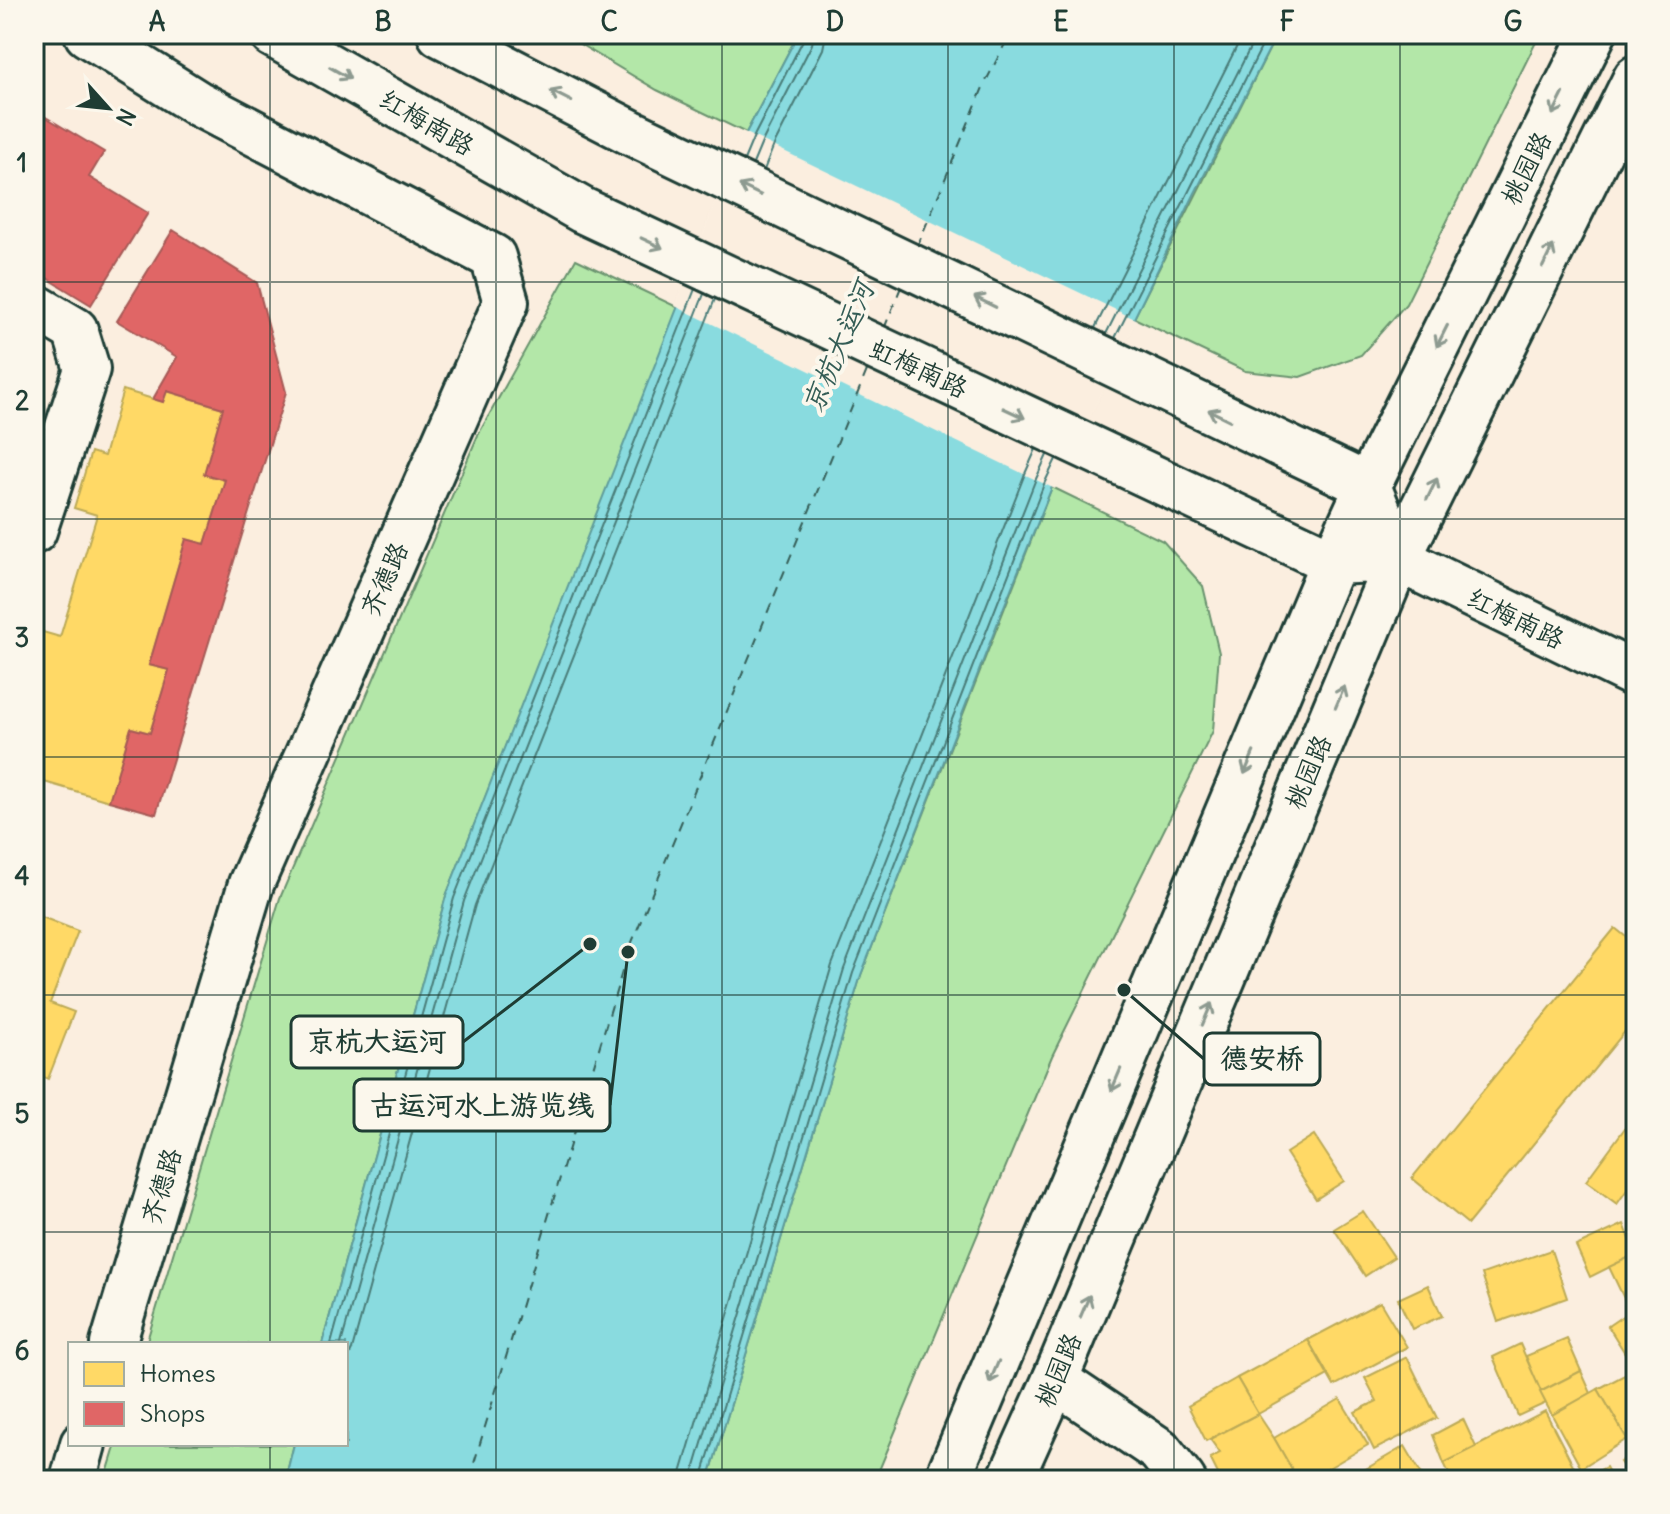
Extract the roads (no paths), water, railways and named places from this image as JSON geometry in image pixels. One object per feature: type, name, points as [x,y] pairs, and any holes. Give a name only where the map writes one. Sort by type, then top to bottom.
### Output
[{"type":"street","name":"齐德路","points":[[87,34],[197,103],[493,257],[506,302],[251,884],[114,1342]]},
{"type":"street","name":"红梅南路","points":[[272,34],[582,210]]},
{"type":"street","points":[[440,34],[630,132],[1368,486],[1398,559]]},
{"type":"street","name":"桃园路","points":[[947,1480],[1333,562],[1593,34]]},
{"type":"street","name":"桃园路","points":[[1010,1480],[1055,1380],[1398,559],[1636,78]]},
{"type":"street","name":"虹梅南路","points":[[582,210],[1257,527]]},
{"type":"street","points":[[34,306],[75,330],[87,369],[34,531]]},
{"type":"street","name":"红梅南路","points":[[1257,527],[1333,562],[1398,559],[1636,675]]},
{"type":"street","points":[[1055,1380],[1159,1450],[1183,1480]]},
{"type":"street","points":[[73,1480],[82,1446]]},
{"type":"water","points":[[798,34],[1277,34],[1194,195],[1052,487],[1003,609],[861,975],[708,1480],[285,1480],[294,1446],[348,1446],[348,1342],[323,1342],[446,896],[746,133]]},
{"type":"place","name":"京杭大运河","points":[[590,944]]},
{"type":"place","name":"古运河水上游览线","points":[[628,952]]},
{"type":"place","name":"德安桥","points":[[1124,990]]}]
